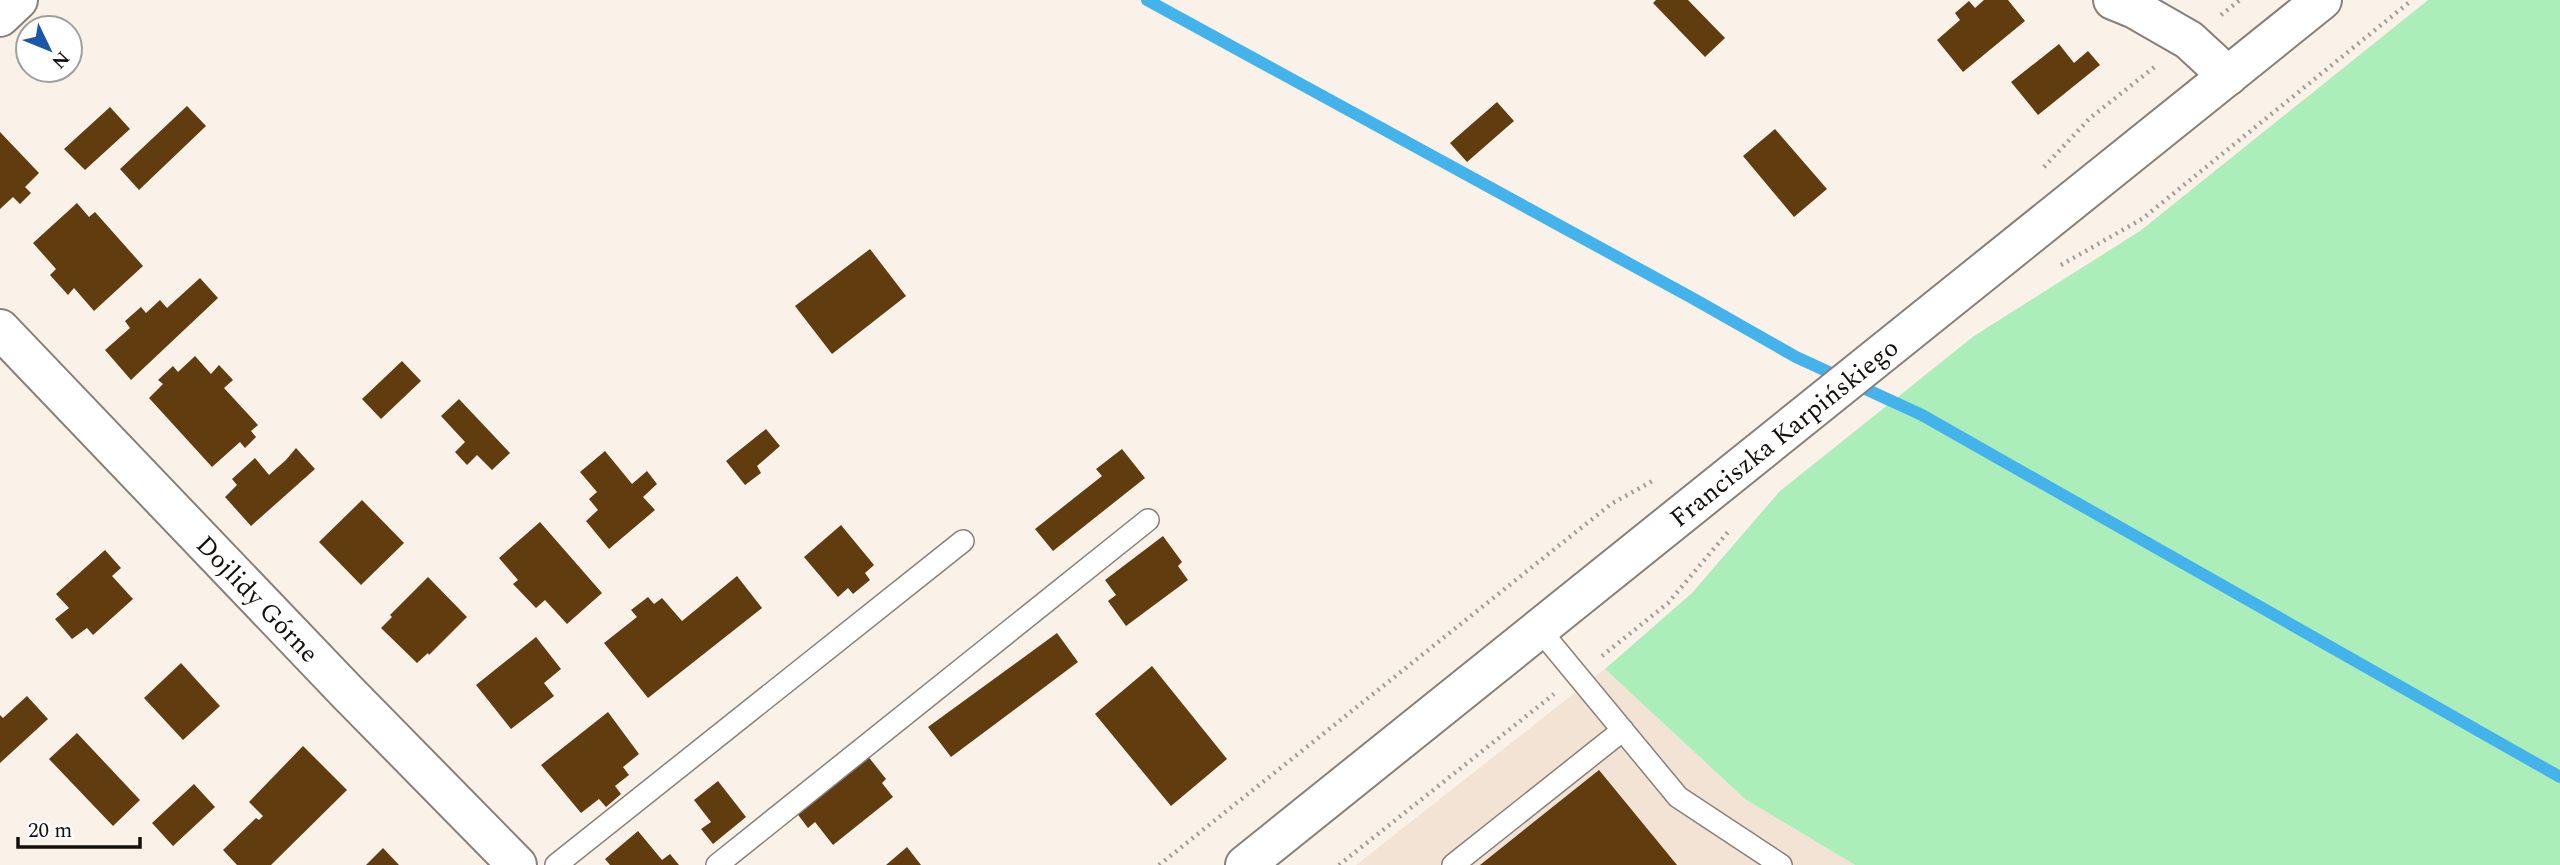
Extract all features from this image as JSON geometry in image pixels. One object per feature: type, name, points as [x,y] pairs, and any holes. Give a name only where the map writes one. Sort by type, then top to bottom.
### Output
[{"type":"street","points":[[0,18],[18,0]]},
{"type":"street","points":[[2113,0],[2135,9],[2189,40],[2228,76]]},
{"type":"street","name":"Franciszka Karpińskiego","points":[[1245,865],[2322,0]]},
{"type":"street","name":"Dojlidy Górne","points":[[0,329],[517,865]]},
{"type":"lane","points":[[717,865],[1148,520]]},
{"type":"lane","points":[[556,865],[963,541]]},
{"type":"lane","points":[[1539,629],[1678,797],[1781,865]]},
{"type":"lane","points":[[1453,865],[1623,730]]},
{"type":"path","points":[[2045,167],[2090,118],[2240,0]]},
{"type":"path","points":[[2061,265],[2142,219],[2412,0]]},
{"type":"path","points":[[1159,865],[1611,504],[1653,481]]},
{"type":"shaded area","points":[[1605,669],[1745,799],[1855,865],[1356,865]]},
{"type":"green space","points":[[2428,0],[2560,0],[2560,865],[1855,865],[1745,799],[1605,669],[1692,593],[1780,491],[1974,336],[2140,231]]},
{"type":"building","points":[[1656,0],[1688,0],[1725,38],[1705,57],[1653,3]]},
{"type":"building","points":[[1984,0],[2008,0],[2025,21],[1963,72],[1937,40],[1960,20],[1955,13],[1969,1],[1975,8]]},
{"type":"building","points":[[2059,44],[2074,63],[2088,51],[2100,65],[2038,115],[2011,82]]},
{"type":"building","points":[[1497,102],[1514,121],[1467,162],[1450,143]]},
{"type":"building","points":[[187,106],[206,126],[139,190],[120,169]]},
{"type":"building","points":[[110,107],[130,129],[85,170],[64,149]]},
{"type":"building","points":[[1775,129],[1827,189],[1794,217],[1743,156]]},
{"type":"building","points":[[0,132],[39,173],[25,187],[31,193],[20,204],[13,197],[0,209]]},
{"type":"building","points":[[77,203],[89,217],[95,212],[143,266],[94,311],[74,288],[68,295],[50,275],[56,269],[33,243]]},
{"type":"building","points":[[870,249],[906,296],[832,354],[795,306]]},
{"type":"building","points":[[200,278],[218,298],[131,380],[105,350],[130,328],[125,321],[141,307],[146,313],[160,300],[167,308]]},
{"type":"building","points":[[195,356],[211,374],[219,365],[233,380],[224,388],[258,425],[251,431],[256,437],[245,448],[240,442],[212,467],[149,398],[163,384],[158,380],[173,366],[178,372]]},
{"type":"building","points":[[402,361],[421,381],[381,419],[362,399]]},
{"type":"building","points":[[459,399],[510,453],[492,470],[477,455],[467,465],[455,452],[465,442],[441,416]]},
{"type":"building","points":[[766,429],[780,446],[757,466],[761,473],[745,485],[726,461]]},
{"type":"building","points":[[296,448],[315,469],[251,526],[225,497],[237,485],[232,479],[255,458],[269,475]]},
{"type":"building","points":[[1122,449],[1145,478],[1053,551],[1035,529],[1102,476],[1096,469]]},
{"type":"building","points":[[605,451],[632,484],[647,471],[657,484],[643,497],[655,510],[609,549],[586,521],[598,510],[589,499],[597,492],[580,472]]},
{"type":"building","points":[[362,500],[404,543],[361,585],[319,542]]},
{"type":"building","points":[[540,522],[602,593],[567,624],[545,600],[536,608],[513,584],[518,580],[499,558]]},
{"type":"building","points":[[841,525],[874,565],[865,573],[870,580],[853,594],[848,588],[838,597],[804,557]]},
{"type":"building","points":[[1163,536],[1182,562],[1178,566],[1188,580],[1126,626],[1108,601],[1116,595],[1105,580]]},
{"type":"building","points":[[105,550],[121,568],[112,576],[133,599],[93,635],[87,628],[72,639],[55,619],[69,608],[56,594]]},
{"type":"building","points":[[737,576],[762,608],[648,698],[604,643],[637,617],[631,610],[648,597],[654,604],[662,598],[682,621]]},
{"type":"building","points":[[428,577],[467,617],[429,655],[428,653],[417,663],[381,628],[392,617],[390,615]]},
{"type":"building","points":[[1057,633],[1078,662],[951,757],[928,727]]},
{"type":"building","points":[[536,637],[561,669],[544,683],[554,696],[511,729],[476,685]]},
{"type":"building","points":[[181,663],[220,706],[183,740],[144,698]]},
{"type":"building","points":[[1152,666],[1227,759],[1171,806],[1095,714]]},
{"type":"building","points":[[27,696],[48,719],[0,763],[0,715],[3,718]]},
{"type":"building","points":[[608,712],[639,754],[623,767],[629,775],[615,786],[621,794],[606,807],[599,799],[581,813],[541,765]]},
{"type":"building","points":[[77,733],[140,800],[113,826],[49,759]]},
{"type":"building","points":[[303,746],[347,790],[271,865],[237,865],[223,850],[256,818],[259,820],[263,816],[249,802]]},
{"type":"building","points":[[867,755],[886,779],[882,783],[893,797],[833,845],[815,822],[808,828],[796,812]]},
{"type":"building","points":[[1599,770],[1677,865],[1480,865]]},
{"type":"building","points":[[718,781],[746,817],[713,844],[701,829],[711,822],[694,800]]},
{"type":"building","points":[[194,784],[215,807],[173,846],[152,823]]},
{"type":"building","points":[[638,831],[662,860],[670,854],[679,865],[610,865],[605,859]]},
{"type":"building","points":[[907,847],[921,865],[886,865]]},
{"type":"building","points":[[383,848],[399,865],[366,865]]},
{"type":"waterway","points":[[1147,0],[1796,357],[1922,415],[2560,777]]}]
